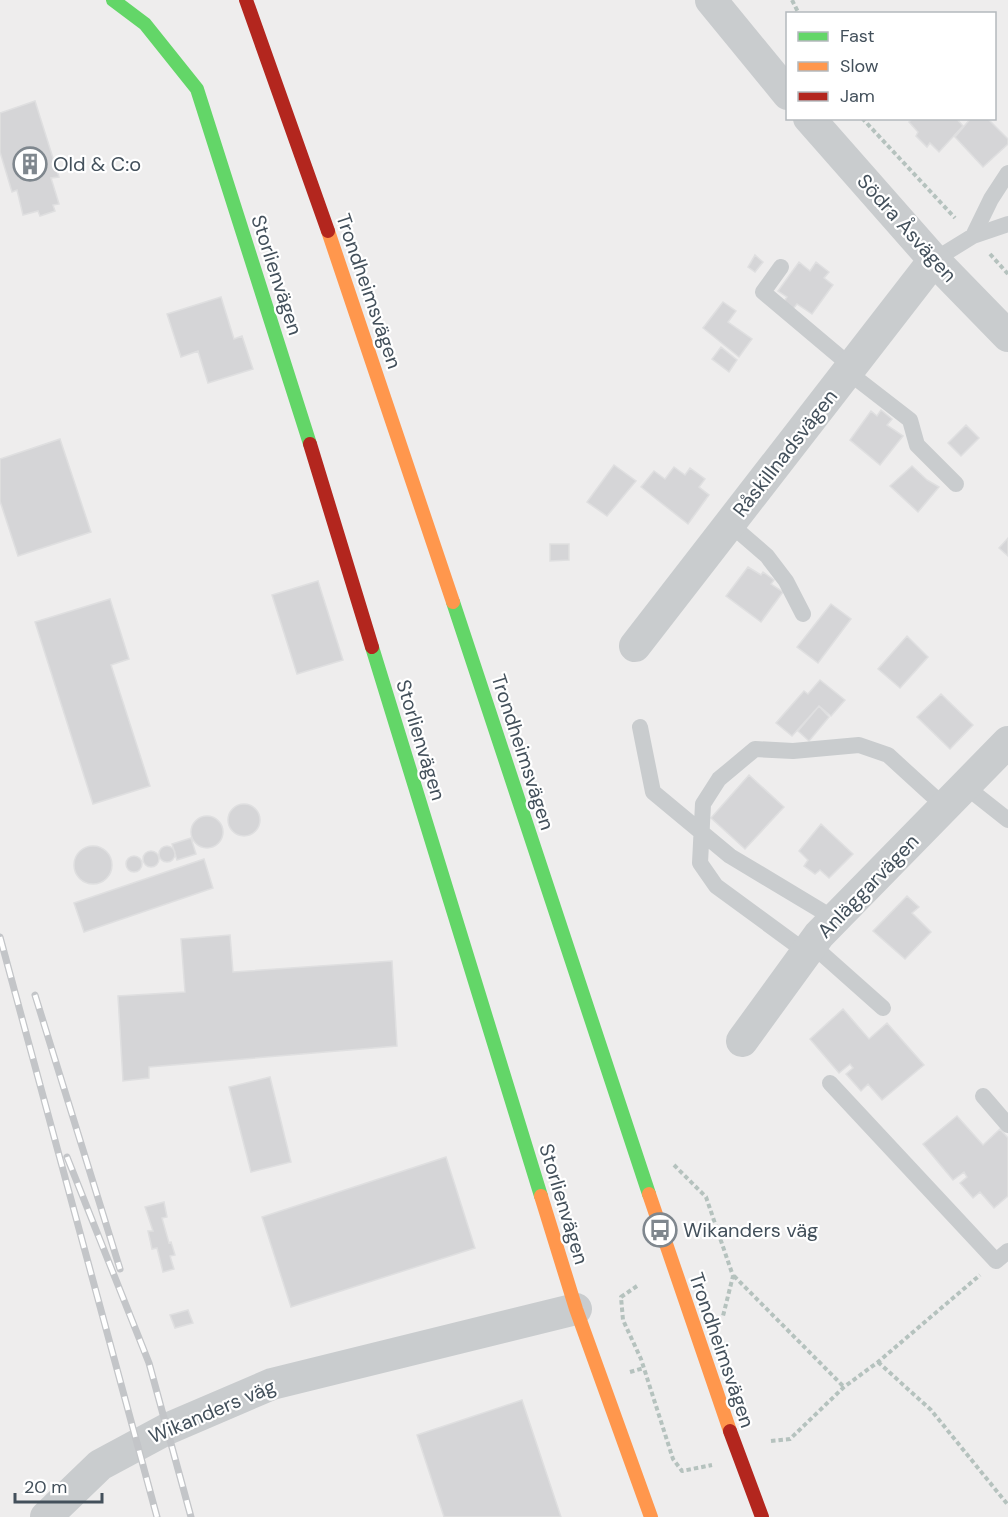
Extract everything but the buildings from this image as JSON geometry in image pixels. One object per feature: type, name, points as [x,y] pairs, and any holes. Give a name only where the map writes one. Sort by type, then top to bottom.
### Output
[{"type":"street","name":"Storlienvägen","points":[[113,0],[145,24],[197,89],[262,290],[576,1309],[651,1517]]},
{"type":"street","name":"Trondheimsvägen","points":[[246,0],[346,282],[718,1400],[762,1517]]},
{"type":"street","points":[[711,0],[786,92]]},
{"type":"street","name":"Södra Åsvägen","points":[[811,120],[934,260],[1008,336]]},
{"type":"street","name":"Råskillnadsvägen","points":[[635,646],[934,260]]},
{"type":"street","name":"Anläggarvägen","points":[[742,1041],[809,948],[1008,742]]},
{"type":"street","name":"Wikanders väg","points":[[46,1517],[100,1465],[167,1429],[272,1384],[576,1309]]},
{"type":"lane","points":[[973,236],[991,199],[1008,173]]},
{"type":"lane","points":[[934,260],[973,236],[1008,224]]},
{"type":"lane","points":[[781,267],[763,292],[910,420],[917,445],[956,484]]},
{"type":"lane","points":[[730,524],[766,556],[786,581],[803,614]]},
{"type":"lane","points":[[640,727],[653,792],[730,856],[835,919]]},
{"type":"lane","points":[[883,1008],[809,948],[716,886],[700,863],[703,804],[719,779],[755,748],[793,751],[859,745],[888,755],[955,797],[1008,820]]},
{"type":"lane","points":[[830,1083],[1002,1256]]},
{"type":"lane","points":[[983,1096],[1008,1125]]},
{"type":"path","points":[[864,120],[1008,274]]},
{"type":"path","points":[[771,1441],[790,1438],[844,1387],[878,1362],[1002,1256]]},
{"type":"path","points":[[733,1276],[844,1387]]},
{"type":"path","points":[[637,1286],[621,1298],[623,1320],[641,1359],[673,1460],[682,1471],[715,1464]]},
{"type":"path","points":[[878,1362],[931,1410],[1008,1505]]},
{"type":"railway","points":[[0,937],[157,1517]]},
{"type":"railway","points":[[35,995],[120,1269]]},
{"type":"railway","points":[[67,1157],[149,1363],[191,1517]]},
{"type":"traffic: fast","points":[[113,0],[145,24],[197,89],[310,444]]},
{"type":"traffic: fast","points":[[453,602],[649,1194]]},
{"type":"traffic: fast","points":[[372,647],[541,1196]]},
{"type":"traffic: slow","points":[[328,231],[453,602]]},
{"type":"traffic: slow","points":[[649,1194],[730,1431]]},
{"type":"traffic: slow","points":[[541,1196],[576,1309],[651,1517]]},
{"type":"traffic: jam","points":[[246,0],[328,231]]},
{"type":"traffic: jam","points":[[310,444],[372,647]]},
{"type":"traffic: jam","points":[[730,1431],[762,1517]]},
{"type":"place","name":"Old & C:o","points":[[30,164]]},
{"type":"place","name":"Wikanders väg","points":[[660,1230]]}]
